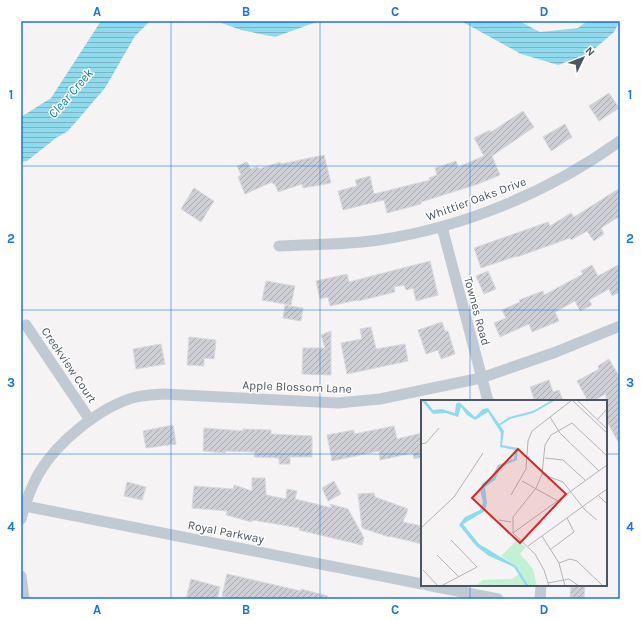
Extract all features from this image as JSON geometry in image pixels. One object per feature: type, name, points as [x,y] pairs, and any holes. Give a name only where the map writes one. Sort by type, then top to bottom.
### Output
[{"type":"street","name":"Whittier Oaks Drive","points":[[279,246],[378,241],[442,227],[508,204],[550,184],[599,156],[620,141]]},
{"type":"street","name":"Townes Road","points":[[442,227],[488,400]]},
{"type":"street","name":"Creekview Court","points":[[26,325],[90,420]]},
{"type":"street","name":"Apple Blossom Lane","points":[[21,519],[39,473],[56,450],[90,420],[117,405],[136,397],[163,394],[338,403],[380,399],[481,378],[556,352],[620,326]]},
{"type":"street","name":"Royal Parkway","points":[[25,506],[421,584]]},
{"type":"street","points":[[21,576],[24,599]]},
{"type":"street","points":[[432,586],[498,599]]},
{"type":"street","points":[[540,599],[541,586]]},
{"type":"water","name":"Clear Creek","points":[[101,21],[150,21],[135,36],[105,88],[68,131],[56,138],[27,161],[21,162],[21,117],[51,98]]},
{"type":"water","points":[[216,21],[319,21],[275,37],[241,30]]},
{"type":"water","points":[[461,21],[519,21],[540,32],[578,28],[587,21],[620,21],[614,32],[584,58],[558,65],[521,54]]},
{"type":"building","points":[[609,93],[619,108],[599,121],[589,106]]},
{"type":"building","points":[[523,111],[534,127],[492,156],[500,175],[478,184],[421,202],[421,204],[387,213],[384,200],[343,210],[338,191],[357,186],[355,180],[370,176],[374,194],[430,180],[429,178],[437,175],[435,168],[456,161],[458,167],[484,156],[474,138],[490,130],[491,132]]},
{"type":"building","points":[[565,124],[572,137],[551,151],[543,137]]},
{"type":"building","points":[[324,155],[331,183],[303,188],[302,184],[278,192],[275,184],[272,182],[245,194],[238,177],[241,175],[237,166],[247,162],[251,169],[257,166],[259,169],[280,162],[281,164]]},
{"type":"building","points":[[194,188],[214,201],[201,222],[181,209]]},
{"type":"building","points":[[620,188],[620,216],[601,228],[604,234],[594,241],[587,231],[571,240],[570,238],[481,268],[474,248],[548,222],[550,226],[571,213],[574,217]]},
{"type":"building","points":[[430,261],[438,295],[416,301],[413,288],[406,290],[404,285],[394,287],[395,292],[330,306],[328,297],[320,299],[316,281],[347,274],[349,282]]},
{"type":"building","points":[[620,264],[620,292],[612,296],[609,289],[589,300],[592,305],[580,311],[575,301],[555,312],[559,321],[532,332],[529,324],[500,337],[494,323],[506,318],[502,310],[520,302],[519,300],[543,291],[544,295],[583,274],[581,271],[592,265],[598,276]]},
{"type":"building","points":[[488,271],[496,289],[484,294],[476,276]]},
{"type":"building","points":[[266,281],[295,286],[291,305],[262,300]]},
{"type":"building","points":[[285,305],[303,308],[301,321],[283,318]]},
{"type":"building","points":[[442,322],[445,331],[448,331],[455,354],[441,359],[438,350],[426,354],[418,330]]},
{"type":"building","points":[[371,327],[376,349],[405,344],[408,361],[347,374],[341,343],[362,339],[360,329]]},
{"type":"building","points":[[331,331],[331,375],[302,374],[303,348],[325,348],[321,335]]},
{"type":"building","points":[[189,337],[216,340],[214,359],[204,358],[204,366],[187,365]]},
{"type":"building","points":[[161,344],[165,364],[136,369],[133,349]]},
{"type":"building","points":[[609,359],[620,378],[620,445],[607,422],[606,394],[594,400],[587,400],[577,381],[599,369],[598,366]]},
{"type":"building","points":[[549,380],[553,392],[559,390],[563,400],[532,400],[534,399],[530,387]]},
{"type":"building","points":[[173,425],[176,444],[146,448],[143,431]]},
{"type":"building","points":[[394,426],[397,439],[421,433],[421,457],[414,459],[413,453],[380,460],[379,451],[332,461],[327,435],[354,430],[354,434]]},
{"type":"building","points":[[204,428],[243,431],[243,429],[271,430],[271,434],[312,436],[312,457],[290,457],[290,464],[279,464],[279,458],[254,457],[255,452],[226,451],[225,453],[203,451]]},
{"type":"building","points":[[252,478],[265,478],[266,495],[286,499],[287,489],[297,491],[295,499],[332,508],[330,504],[348,509],[364,538],[362,545],[299,530],[300,528],[252,520],[252,522],[226,515],[227,511],[192,508],[194,486],[233,489],[234,485],[252,491]]},
{"type":"building","points":[[334,481],[341,494],[328,501],[322,488]]},
{"type":"building","points":[[127,482],[146,487],[142,500],[124,496]]},
{"type":"building","points":[[374,493],[375,497],[408,509],[403,522],[421,526],[421,544],[389,537],[362,528],[358,494]]},
{"type":"building","points":[[227,574],[328,596],[327,599],[234,599],[222,596]]},
{"type":"building","points":[[191,579],[220,587],[217,599],[186,599]]},
{"type":"building","points":[[571,586],[585,586],[584,598],[570,597]]}]
